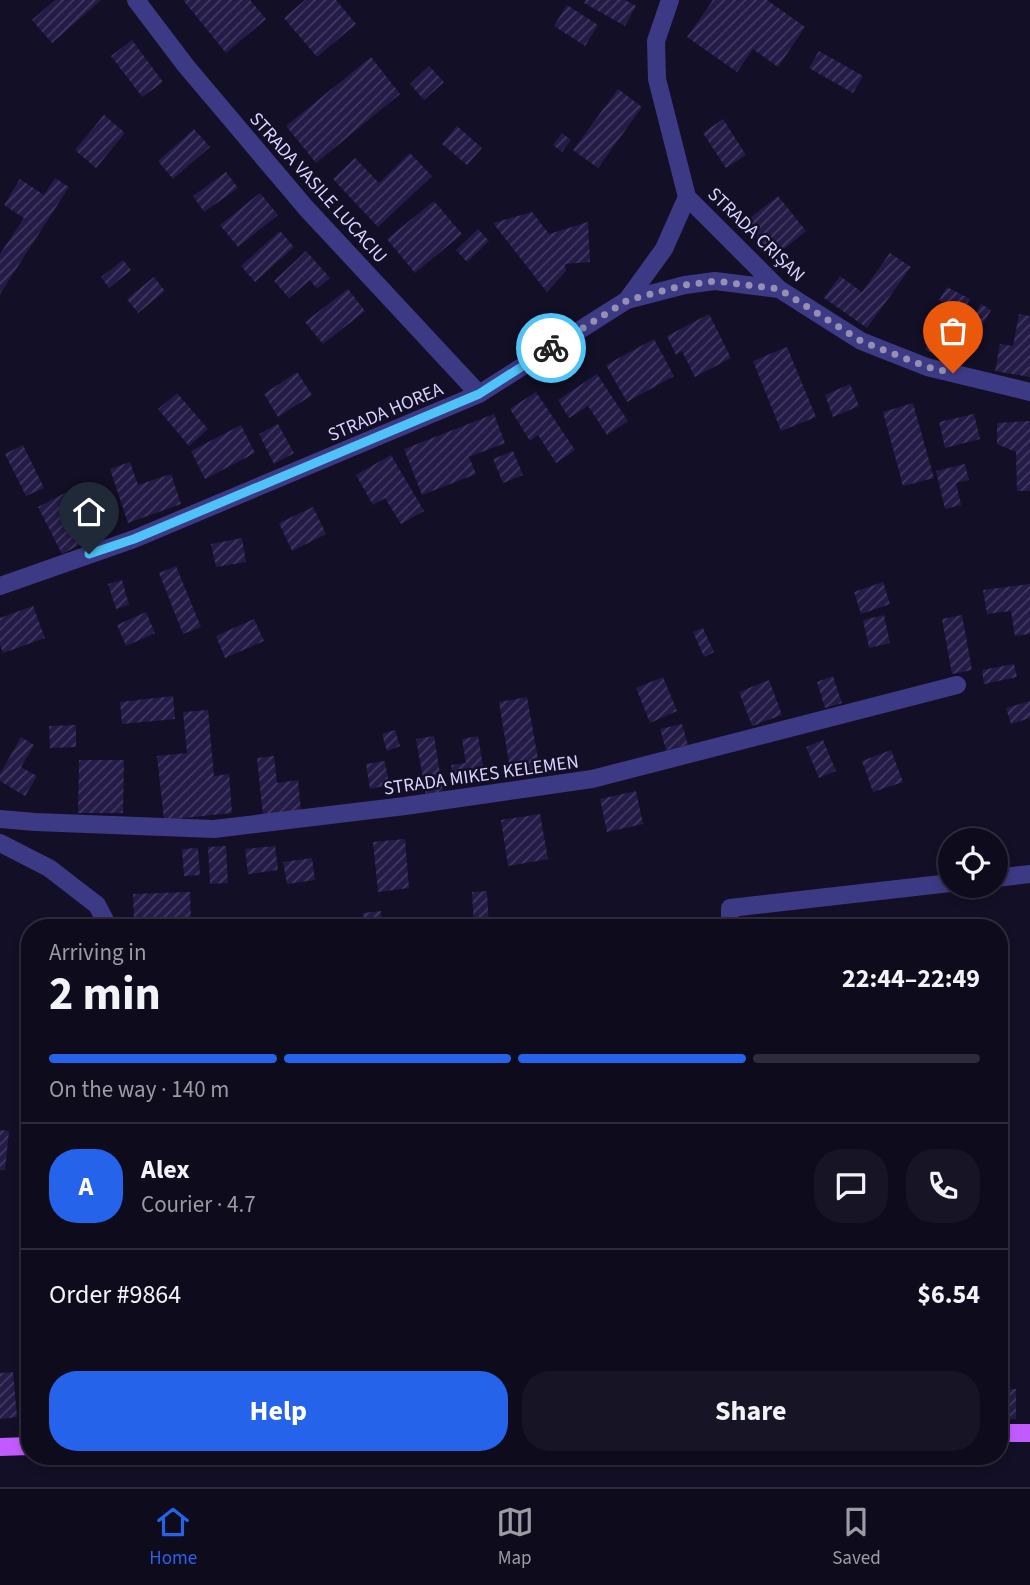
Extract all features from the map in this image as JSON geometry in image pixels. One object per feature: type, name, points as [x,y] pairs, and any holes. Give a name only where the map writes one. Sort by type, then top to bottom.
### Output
[{"type":"main road","points":[[1008,1433],[1030,1433]]},
{"type":"main road","points":[[0,1447],[21,1446]]},
{"type":"street","name":"STRADA VASILE LUCACIU","points":[[136,0],[186,66],[306,208],[479,394]]},
{"type":"street","points":[[628,300],[664,249],[687,197],[657,79],[656,41],[670,0]]},
{"type":"street","name":"STRADA CRIȘAN","points":[[687,197],[779,289],[861,341],[927,367],[1030,392]]},
{"type":"street","name":"STRADA HOREA","points":[[0,586],[134,539],[479,394],[628,300],[685,285],[715,281],[779,289]]},
{"type":"street","name":"STRADA MIKES KELEMEN","points":[[0,819],[214,830],[405,806],[592,779],[957,685]]},
{"type":"street","points":[[0,843],[48,868],[97,905],[104,919]]},
{"type":"street","points":[[1008,877],[1030,874]]},
{"type":"street","points":[[730,919],[730,908],[938,884]]},
{"type":"building","points":[[55,0],[101,0],[52,43],[32,20]]},
{"type":"building","points":[[183,0],[250,0],[266,19],[226,53]]},
{"type":"building","points":[[305,0],[336,0],[356,24],[317,57],[284,18]]},
{"type":"building","points":[[586,0],[625,0],[636,6],[625,26],[584,3]]},
{"type":"building","points":[[713,0],[767,0],[805,27],[778,67],[753,49],[737,72],[687,37]]},
{"type":"building","points":[[567,5],[598,25],[585,46],[554,26]]},
{"type":"building","points":[[132,40],[163,82],[142,97],[111,56]]},
{"type":"building","points":[[819,51],[863,76],[853,93],[809,68]]},
{"type":"building","points":[[371,57],[400,94],[316,163],[286,126]]},
{"type":"building","points":[[429,66],[444,82],[424,100],[410,84]]},
{"type":"building","points":[[618,89],[642,107],[598,168],[573,150]]},
{"type":"building","points":[[104,115],[125,133],[96,168],[75,150]]},
{"type":"building","points":[[723,119],[746,155],[726,168],[703,133]]},
{"type":"building","points":[[457,126],[482,148],[467,165],[442,144]]},
{"type":"building","points":[[194,129],[210,147],[173,179],[158,161]]},
{"type":"building","points":[[562,133],[571,140],[562,152],[553,145]]},
{"type":"building","points":[[410,153],[432,176],[378,227],[333,179],[355,158],[379,183]]},
{"type":"building","points":[[226,172],[238,188],[204,212],[193,196]]},
{"type":"building","points":[[55,178],[69,187],[0,294],[0,254],[24,218],[4,205],[20,179],[44,195]]},
{"type":"building","points":[[260,193],[278,215],[238,247],[220,225]]},
{"type":"building","points":[[778,196],[806,231],[774,257],[745,222]]},
{"type":"building","points":[[434,201],[462,234],[415,273],[387,239]]},
{"type":"building","points":[[532,212],[549,234],[588,222],[590,262],[565,264],[566,271],[547,292],[493,223]]},
{"type":"building","points":[[478,229],[489,241],[467,262],[456,250]]},
{"type":"building","points":[[280,231],[294,247],[255,282],[241,266]]},
{"type":"building","points":[[306,251],[330,278],[317,289],[310,280],[289,298],[274,281]]},
{"type":"building","points":[[890,253],[911,267],[867,328],[824,298],[840,276],[862,292]]},
{"type":"building","points":[[123,260],[131,270],[109,288],[101,277]]},
{"type":"building","points":[[154,277],[165,291],[138,313],[127,299]]},
{"type":"building","points":[[947,287],[970,299],[962,312],[939,300]]},
{"type":"building","points":[[348,289],[365,311],[323,344],[305,322]]},
{"type":"building","points":[[981,304],[991,310],[981,327],[971,321]]},
{"type":"building","points":[[941,310],[962,318],[946,358],[925,350]]},
{"type":"building","points":[[709,314],[731,358],[695,377],[682,351],[676,355],[667,336]]},
{"type":"building","points":[[1019,314],[1030,316],[1030,377],[995,371],[1000,344],[1013,346]]},
{"type":"building","points":[[654,339],[674,376],[627,402],[606,365]]},
{"type":"building","points":[[787,347],[816,417],[781,431],[753,361]]},
{"type":"building","points":[[297,372],[312,395],[278,417],[264,394]]},
{"type":"building","points":[[597,374],[628,421],[607,435],[588,406],[569,418],[558,400]]},
{"type":"building","points":[[850,384],[859,406],[833,417],[825,395]]},
{"type":"building","points":[[536,392],[575,450],[556,463],[538,435],[530,441],[510,409]]},
{"type":"building","points":[[177,393],[208,429],[189,446],[158,409]]},
{"type":"building","points":[[913,403],[934,478],[903,486],[883,412]]},
{"type":"building","points":[[494,414],[505,443],[469,457],[476,474],[422,495],[404,449]]},
{"type":"building","points":[[974,414],[980,439],[945,448],[939,422]]},
{"type":"building","points":[[1030,421],[1030,491],[1017,491],[1016,452],[997,444],[997,423]]},
{"type":"building","points":[[278,424],[294,453],[274,464],[259,434]]},
{"type":"building","points":[[241,425],[255,453],[205,479],[191,451]]},
{"type":"building","points":[[23,445],[44,488],[26,496],[5,454]]},
{"type":"building","points":[[513,451],[523,475],[503,483],[493,459]]},
{"type":"building","points":[[391,455],[424,511],[401,524],[385,498],[373,505],[356,475]]},
{"type":"building","points":[[130,462],[138,485],[171,474],[181,504],[128,523],[110,469]]},
{"type":"building","points":[[965,464],[969,480],[956,483],[961,505],[945,509],[936,471]]},
{"type":"building","points":[[65,493],[89,540],[62,554],[38,507]]},
{"type":"building","points":[[313,507],[326,534],[292,551],[279,523]]},
{"type":"building","points":[[242,538],[246,562],[216,567],[211,544]]},
{"type":"building","points":[[176,566],[201,627],[183,634],[159,573]]},
{"type":"building","points":[[122,580],[129,605],[116,609],[108,584]]},
{"type":"building","points":[[883,582],[890,604],[861,614],[854,592]]},
{"type":"building","points":[[1030,584],[1030,634],[1015,636],[1011,611],[987,614],[983,590]]},
{"type":"building","points":[[33,606],[45,638],[3,653],[0,645],[0,618]]},
{"type":"building","points":[[146,612],[155,633],[126,646],[117,625]]},
{"type":"building","points":[[884,615],[890,643],[869,648],[863,620]]},
{"type":"building","points":[[962,615],[972,670],[952,674],[942,619]]},
{"type":"building","points":[[254,619],[264,641],[225,658],[216,636]]},
{"type":"building","points":[[703,628],[714,652],[704,657],[693,632]]},
{"type":"building","points":[[1014,664],[1017,677],[984,684],[982,670]]},
{"type":"building","points":[[833,676],[842,703],[825,708],[817,682]]},
{"type":"building","points":[[663,677],[677,711],[650,723],[636,688]]},
{"type":"building","points":[[769,680],[782,715],[752,726],[739,692]]},
{"type":"building","points":[[173,696],[175,719],[122,724],[120,702]]},
{"type":"building","points":[[527,697],[540,770],[511,775],[499,702]]},
{"type":"building","points":[[1030,701],[1030,718],[1011,724],[1006,708]]},
{"type":"building","points":[[208,710],[214,776],[229,774],[232,813],[164,820],[157,756],[187,753],[183,712]]},
{"type":"building","points":[[682,724],[688,745],[666,750],[660,729]]},
{"type":"building","points":[[76,725],[76,747],[50,748],[49,726]]},
{"type":"building","points":[[395,730],[400,746],[387,751],[382,734]]},
{"type":"building","points":[[434,736],[443,792],[426,795],[416,739]]},
{"type":"building","points":[[478,736],[485,778],[454,784],[451,765],[466,763],[462,739]]},
{"type":"building","points":[[21,737],[34,745],[21,767],[37,776],[25,796],[0,781],[0,774]]},
{"type":"building","points":[[823,740],[836,771],[819,778],[806,747]]},
{"type":"building","points":[[891,750],[903,782],[873,792],[862,761]]},
{"type":"building","points":[[274,756],[277,783],[298,780],[301,811],[263,815],[257,758]]},
{"type":"building","points":[[79,760],[124,760],[123,813],[78,813]]},
{"type":"building","points":[[385,761],[389,785],[370,789],[366,764]]},
{"type":"building","points":[[636,791],[643,824],[607,832],[600,799]]},
{"type":"building","points":[[540,814],[548,859],[508,866],[501,820]]},
{"type":"building","points":[[405,839],[409,888],[378,892],[373,842]]},
{"type":"building","points":[[226,846],[228,883],[210,884],[208,847]]},
{"type":"building","points":[[275,846],[278,870],[248,874],[245,849]]},
{"type":"building","points":[[198,848],[200,875],[184,876],[182,849]]},
{"type":"building","points":[[312,858],[315,880],[287,884],[283,862]]},
{"type":"building","points":[[487,891],[489,919],[474,919],[472,892]]},
{"type":"building","points":[[190,892],[191,919],[134,919],[133,894]]},
{"type":"building","points":[[381,911],[381,919],[363,919],[363,913]]},
{"type":"building","points":[[0,1130],[9,1131],[5,1170],[0,1170]]},
{"type":"building","points":[[13,1372],[17,1417],[0,1419],[0,1373]]},
{"type":"building","points":[[1008,1389],[1016,1389],[1016,1419],[1008,1419]]},
{"type":"way so far","points":[[551,348],[628,300],[685,285],[715,281],[779,289],[861,341],[927,367],[953,373]]},
{"type":"route","points":[[89,554],[134,539],[479,394],[551,348]]}]
